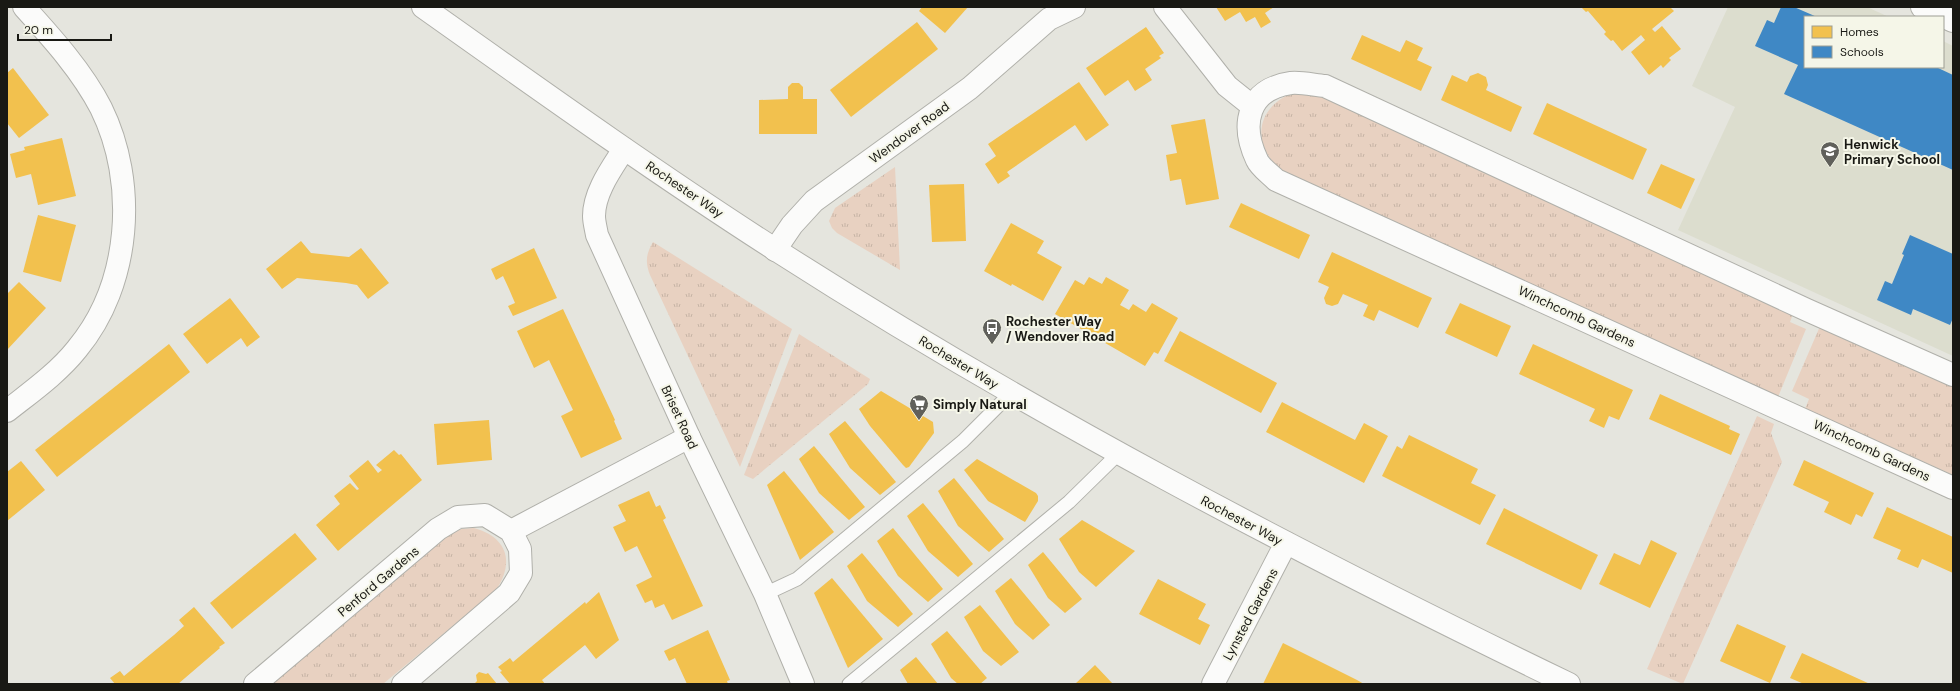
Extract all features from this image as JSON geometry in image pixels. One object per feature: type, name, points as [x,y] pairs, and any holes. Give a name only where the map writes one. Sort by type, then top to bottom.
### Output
[{"type":"street","points":[[7,412],[54,373],[77,349],[95,322],[107,297],[117,267],[122,235],[124,207],[121,168],[113,138],[100,108],[80,75],[24,7]]},
{"type":"street","name":"Rochester Way","points":[[423,7],[624,149],[775,250],[1011,393],[1118,454],[1286,543],[1569,684]]},
{"type":"street","name":"Wendover Road","points":[[775,250],[792,225],[814,201],[970,88],[1052,13],[1074,7]]},
{"type":"street","points":[[1165,7],[1227,86],[1252,106],[1267,90],[1291,83],[1325,86],[1807,310],[1953,375]]},
{"type":"street","points":[[1922,7],[1942,16]]},
{"type":"street","name":"Winchcomb Gardens","points":[[1252,106],[1248,126],[1257,161],[1276,180],[1953,488]]},
{"type":"street","name":"Briset Road","points":[[624,149],[608,173],[596,200],[594,216],[596,235],[689,437],[765,594],[804,684]]},
{"type":"street","points":[[403,684],[509,593],[521,573],[520,549],[511,531],[689,437]]},
{"type":"street","name":"Penford Gardens","points":[[255,684],[438,529],[458,517],[486,515],[511,531]]},
{"type":"street","name":"Lynsted Gardens","points":[[1213,684],[1286,543]]},
{"type":"lane","points":[[765,594],[797,579],[963,441],[1011,393]]},
{"type":"lane","points":[[849,684],[1069,502],[1118,454]]},
{"type":"shaded area","name":"Henwick Primary School","points":[[1728,7],[1867,7],[1887,16],[1804,16],[1804,68],[1944,68],[1944,42],[1953,46],[1953,356],[1678,230],[1735,107],[1692,86]]},
{"type":"green space","points":[[1295,92],[1323,97],[1793,314],[1790,322],[1806,329],[1778,397],[1283,172],[1273,162],[1266,151],[1262,139],[1262,128],[1265,117],[1271,107],[1281,99]]},
{"type":"green space","points":[[895,167],[900,270],[837,233],[832,228],[829,221],[835,208]]},
{"type":"green space","points":[[653,242],[792,329],[740,467],[650,275],[647,266],[647,258]]},
{"type":"green space","points":[[1821,324],[1953,385],[1953,475],[1805,409],[1809,399],[1792,391]]},
{"type":"green space","points":[[799,334],[870,379],[868,384],[753,479],[744,475]]},
{"type":"green space","points":[[1757,416],[1774,424],[1771,433],[1782,462],[1683,684],[1647,669]]},
{"type":"green space","points":[[474,528],[485,532],[500,544],[506,560],[502,580],[496,590],[383,684],[269,684],[448,536],[461,529]]},
{"type":"building: Homes","points":[[922,7],[968,7],[945,33],[919,11]]},
{"type":"building: Homes","points":[[1216,7],[1274,7],[1265,13],[1271,22],[1261,28],[1255,17],[1246,22],[1240,12],[1225,21]]},
{"type":"building: Homes","points":[[1581,7],[1670,7],[1674,11],[1652,29],[1655,32],[1662,26],[1681,49],[1669,58],[1671,60],[1663,68],[1661,65],[1649,75],[1631,52],[1645,40],[1641,35],[1622,51],[1613,40],[1611,41],[1604,34],[1606,32],[1588,11],[1586,12]]},
{"type":"building: Homes","points":[[917,22],[938,49],[851,117],[830,90]]},
{"type":"building: Homes","points":[[1146,27],[1164,53],[1159,56],[1161,58],[1145,69],[1152,80],[1135,91],[1128,80],[1105,96],[1086,68]]},
{"type":"building: Homes","points":[[1362,35],[1400,52],[1406,40],[1423,48],[1417,60],[1432,67],[1421,91],[1351,59]]},
{"type":"building: Homes","points":[[13,68],[49,115],[19,138],[7,123],[7,73]]},
{"type":"building: Homes","points":[[1478,73],[1486,77],[1488,85],[1486,90],[1522,107],[1511,132],[1441,100],[1452,75],[1467,82],[1470,76]]},
{"type":"building: Homes","points":[[1079,82],[1109,125],[1086,141],[1075,125],[1007,172],[1010,176],[998,184],[985,164],[996,156],[988,144]]},
{"type":"building: Homes","points":[[792,83],[799,83],[803,87],[803,99],[817,99],[817,134],[759,134],[759,100],[788,99],[788,87]]},
{"type":"building: Homes","points":[[1547,103],[1647,149],[1633,180],[1533,134]]},
{"type":"building: Homes","points":[[1205,119],[1219,199],[1186,205],[1181,179],[1170,181],[1166,155],[1177,153],[1171,125]]},
{"type":"building: Homes","points":[[62,138],[76,196],[38,205],[31,174],[16,178],[10,154],[25,150],[24,147]]},
{"type":"building: Homes","points":[[1661,164],[1695,179],[1681,209],[1647,193]]},
{"type":"building: Homes","points":[[964,184],[966,241],[932,242],[929,185]]},
{"type":"building: Homes","points":[[1241,203],[1310,235],[1299,259],[1229,227]]},
{"type":"building: Homes","points":[[38,215],[76,225],[61,282],[23,272]]},
{"type":"building: Homes","points":[[1011,223],[1044,241],[1037,253],[1062,267],[1043,301],[984,271]]},
{"type":"building: Homes","points":[[301,241],[311,253],[349,257],[361,248],[389,283],[368,299],[357,285],[346,283],[297,278],[282,289],[266,269]]},
{"type":"building: Homes","points":[[534,248],[557,298],[513,316],[508,306],[515,303],[503,276],[496,280],[491,269]]},
{"type":"building: Homes","points":[[1332,252],[1432,298],[1418,328],[1379,310],[1374,321],[1363,316],[1368,305],[1343,294],[1338,304],[1332,306],[1326,304],[1324,298],[1329,287],[1318,282]]},
{"type":"building: Homes","points":[[1089,277],[1102,284],[1106,277],[1129,290],[1120,305],[1129,310],[1133,304],[1146,312],[1152,303],[1178,318],[1158,354],[1154,352],[1145,366],[1055,314],[1075,280],[1084,285]]},
{"type":"building: Homes","points":[[19,282],[46,308],[7,350],[7,294]]},
{"type":"building: Homes","points":[[230,298],[260,337],[247,347],[241,338],[207,364],[183,334]]},
{"type":"building: Homes","points":[[1460,303],[1511,326],[1497,357],[1445,333]]},
{"type":"building: Homes","points":[[563,309],[615,420],[614,421],[622,439],[581,458],[561,416],[573,410],[549,360],[534,368],[517,331]]},
{"type":"building: Homes","points":[[1180,331],[1277,383],[1261,413],[1164,361]]},
{"type":"building: Homes","points":[[169,344],[190,372],[57,477],[35,450]]},
{"type":"building: Homes","points":[[1533,344],[1633,390],[1619,420],[1609,416],[1604,428],[1589,421],[1595,409],[1519,374]]},
{"type":"building: Homes","points":[[881,391],[933,422],[934,433],[909,467],[906,468],[903,465],[870,426],[859,409]]},
{"type":"building: Homes","points":[[1660,394],[1730,426],[1729,429],[1740,434],[1731,455],[1649,419]]},
{"type":"building: Homes","points":[[1282,402],[1355,440],[1364,423],[1388,436],[1364,483],[1266,432]]},
{"type":"building: Homes","points":[[489,420],[492,460],[437,465],[434,424]]},
{"type":"building: Homes","points":[[845,421],[896,482],[880,495],[850,468],[829,434]]},
{"type":"building: Homes","points":[[1409,435],[1478,469],[1471,483],[1496,495],[1480,525],[1382,476],[1397,446],[1402,449]]},
{"type":"building: Homes","points":[[814,446],[865,507],[849,520],[819,493],[799,459]]},
{"type":"building: Homes","points":[[394,450],[399,455],[401,454],[422,480],[338,551],[316,525],[340,504],[334,496],[350,483],[357,490],[359,489],[349,476],[368,460],[378,473],[382,470],[376,465]]},
{"type":"building: Homes","points":[[977,459],[1036,493],[1038,496],[1038,501],[1025,522],[988,501],[964,470]]},
{"type":"building: Homes","points":[[1804,460],[1874,493],[1862,517],[1856,514],[1851,525],[1824,512],[1829,502],[1793,485]]},
{"type":"building: Homes","points":[[21,461],[45,490],[7,521],[7,472]]},
{"type":"building: Homes","points":[[784,471],[834,532],[800,560],[767,485]]},
{"type":"building: Homes","points":[[954,478],[1004,539],[989,552],[958,526],[938,491]]},
{"type":"building: Homes","points":[[649,491],[656,507],[660,505],[666,518],[663,520],[703,606],[672,620],[664,604],[655,608],[652,600],[645,603],[636,585],[652,577],[637,546],[625,552],[613,527],[626,521],[618,505]]},
{"type":"building: Homes","points":[[923,503],[973,564],[958,577],[928,551],[907,516]]},
{"type":"building: Homes","points":[[1887,507],[1953,537],[1953,573],[1922,559],[1918,568],[1897,559],[1901,550],[1873,538]]},
{"type":"building: Homes","points":[[1504,508],[1598,555],[1581,590],[1486,544]]},
{"type":"building: Homes","points":[[1082,520],[1135,551],[1096,587],[1079,572],[1059,539]]},
{"type":"building: Homes","points":[[893,528],[943,589],[928,602],[898,576],[877,541]]},
{"type":"building: Homes","points":[[295,533],[317,559],[232,629],[210,603]]},
{"type":"building: Homes","points":[[1651,540],[1677,553],[1650,608],[1599,584],[1614,553],[1640,565]]},
{"type":"building: Homes","points":[[1043,552],[1082,599],[1065,613],[1048,598],[1028,565]]},
{"type":"building: Homes","points":[[862,553],[913,614],[898,627],[867,601],[847,566]]},
{"type":"building: Homes","points":[[832,578],[883,639],[848,668],[814,593]]},
{"type":"building: Homes","points":[[1011,578],[1050,625],[1033,640],[1015,624],[995,591]]},
{"type":"building: Homes","points":[[1158,579],[1206,604],[1198,619],[1210,625],[1200,645],[1139,614]]},
{"type":"building: Homes","points":[[599,592],[619,640],[596,659],[585,645],[542,680],[545,684],[510,684],[500,672],[502,671],[498,667],[510,658],[513,662]]},
{"type":"building: Homes","points":[[980,605],[1019,652],[1001,666],[983,651],[964,617]]},
{"type":"building: Homes","points":[[194,607],[225,643],[219,647],[220,648],[178,684],[115,684],[110,678],[120,671],[124,676],[174,635],[184,626],[179,620]]},
{"type":"building: Homes","points":[[1737,624],[1786,646],[1770,683],[1720,661]]},
{"type":"building: Homes","points":[[708,630],[730,680],[727,681],[728,684],[687,684],[675,658],[669,661],[664,651]]},
{"type":"building: Homes","points":[[947,631],[987,678],[980,684],[958,684],[951,678],[931,644]]},
{"type":"building: Homes","points":[[1283,643],[1357,680],[1364,684],[1263,684]]},
{"type":"building: Homes","points":[[1802,653],[1870,684],[1804,684],[1790,678]]},
{"type":"building: Homes","points":[[916,657],[938,684],[908,684],[900,670]]},
{"type":"building: Homes","points":[[1095,665],[1113,684],[1075,684]]},
{"type":"building: Homes","points":[[479,672],[486,674],[488,673],[497,684],[474,684],[477,681],[476,675]]},
{"type":"building: Schools","points":[[1781,7],[1794,7],[1815,16],[1804,16],[1804,68],[1938,68],[1953,75],[1953,170],[1784,94],[1798,65],[1755,46],[1767,20],[1774,23]]},
{"type":"building: Schools","points":[[1910,235],[1953,254],[1953,318],[1950,325],[1913,309],[1911,315],[1877,300],[1885,281],[1892,284],[1904,255],[1902,254]]},
{"type":"place","name":"Henwick Primary School","points":[[1830,168]]},
{"type":"place","name":"Rochester Way / Wendover Road","points":[[992,345]]},
{"type":"place","name":"Simply Natural","points":[[919,421]]}]
